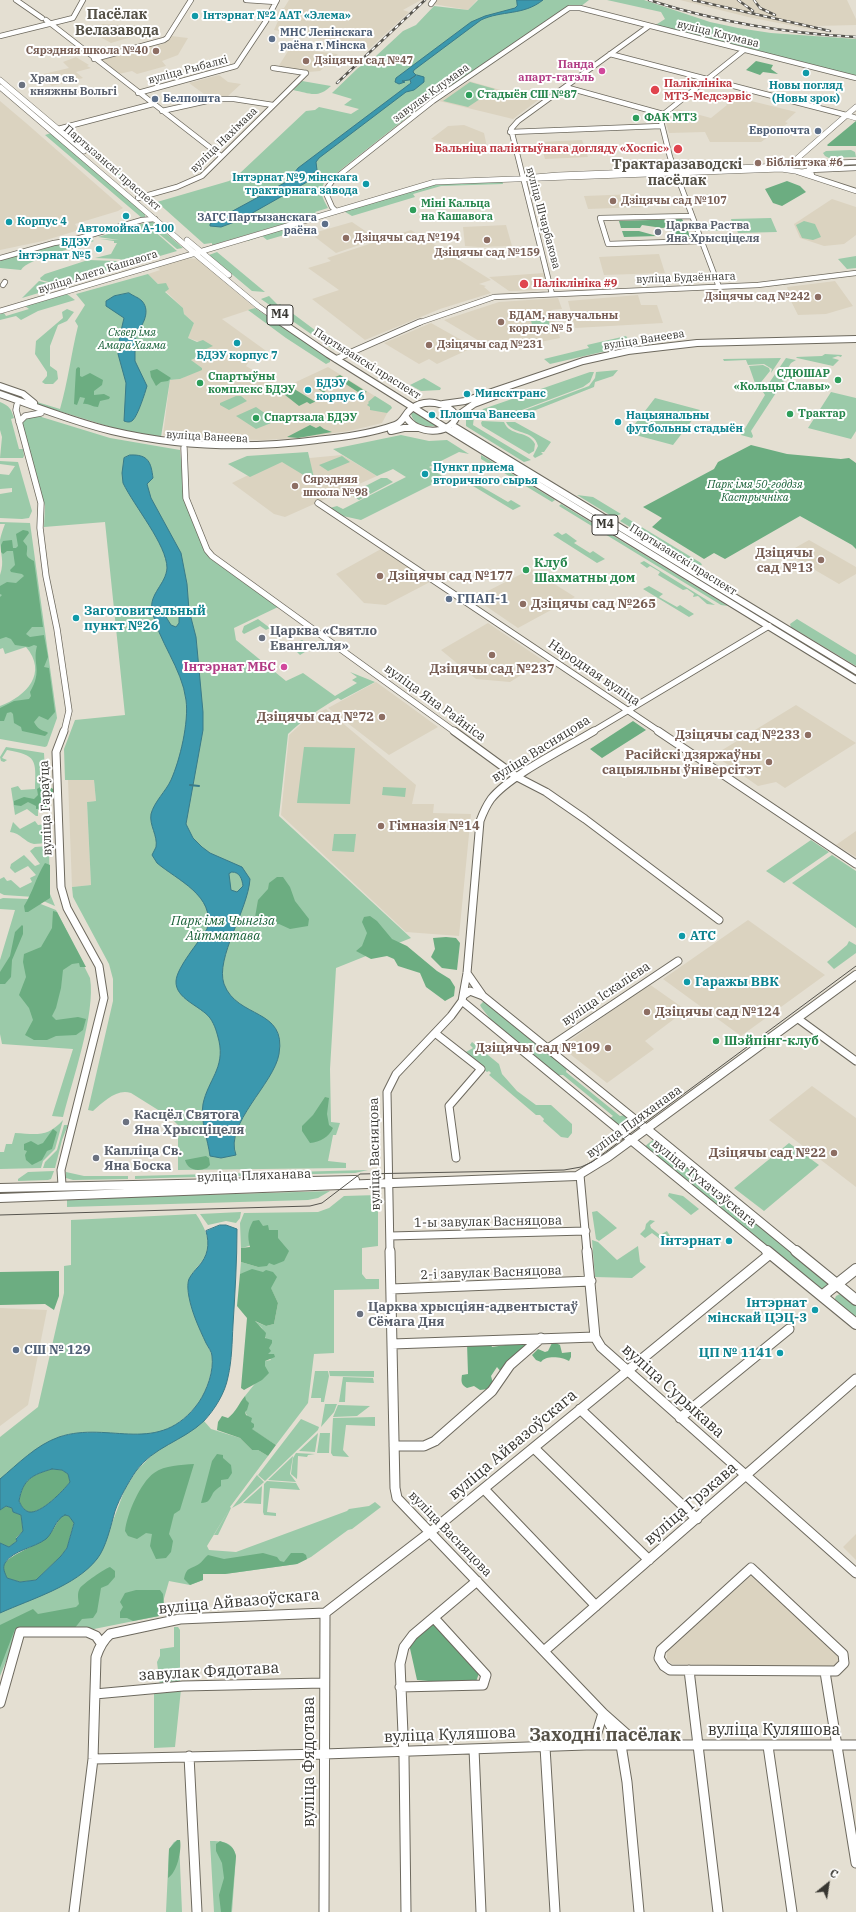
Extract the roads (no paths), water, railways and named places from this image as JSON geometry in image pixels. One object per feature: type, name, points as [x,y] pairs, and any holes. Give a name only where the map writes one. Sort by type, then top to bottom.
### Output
[{"type":"main road","name":"Партызанскі праспект","points":[[0,80],[138,198],[196,252]]},
{"type":"main road","points":[[0,86],[6,85]]},
{"type":"main road","name":"Партызанскі праспект","points":[[0,86],[132,200],[196,252],[264,304],[339,358],[770,626],[843,667],[856,670]]},
{"type":"main road","points":[[796,171],[790,168],[792,164],[856,107]]},
{"type":"main road","points":[[846,115],[855,116]]},
{"type":"main road","points":[[809,167],[805,159],[855,116]]},
{"type":"main road","points":[[51,131],[58,129]]},
{"type":"main road","points":[[73,149],[76,147],[80,148]]},
{"type":"main road","name":"вуліца Алега Кашавога","points":[[738,170],[784,166],[802,162],[809,167]]},
{"type":"main road","name":"вуліца Алега Кашавога","points":[[0,310],[435,182],[738,170],[796,171],[809,167]]},
{"type":"main road","points":[[132,200],[138,198]]},
{"type":"main road","name":"вуліца Ванеева","points":[[443,404],[465,401],[577,362],[628,351],[697,343],[856,339]]},
{"type":"main road","name":"вуліца Ванеева","points":[[457,416],[462,410],[470,406],[571,369],[631,355],[696,346],[856,343]]},
{"type":"main road","points":[[0,386],[23,394],[40,410]]},
{"type":"main road","name":"вуліца Ванеева","points":[[0,394],[31,405],[82,427],[151,443],[232,450],[295,447],[346,440],[404,428],[418,428]]},
{"type":"main road","name":"вуліца Ванеева","points":[[0,399],[17,405],[111,430],[185,445],[246,445],[303,442],[350,435],[396,425],[401,423],[406,417]]},
{"type":"main road","points":[[17,405],[21,403],[31,405]]},
{"type":"main road","points":[[443,404],[450,407],[457,416],[456,421],[449,427],[432,431],[418,428],[409,424],[406,417],[408,412],[417,406],[443,404]]},
{"type":"main road","name":"Партызанскі праспект","points":[[449,427],[523,467],[779,624],[843,667],[856,680]]},
{"type":"main road","points":[[151,443],[161,443],[164,441]]},
{"type":"main road","points":[[770,626],[779,624]]},
{"type":"main road","points":[[843,667],[856,685]]},
{"type":"main road","name":"вуліца Пляханава","points":[[0,1198],[565,1177],[580,1175],[594,1167],[647,1129],[856,975]]},
{"type":"main road","name":"вуліца Тухачэўскага","points":[[647,1129],[856,1300]]},
{"type":"main road","name":"вуліца Тухачэўскага","points":[[631,1140],[856,1324]]},
{"type":"main road","name":"вуліца Пляханава","points":[[0,1188],[62,1185],[348,1180],[389,1183]]},
{"type":"main road","points":[[62,1185],[62,1195]]},
{"type":"main road","points":[[822,1296],[856,1269]]},
{"type":"street","points":[[16,0],[44,19],[221,156]]},
{"type":"street","points":[[0,36],[73,18],[83,0]]},
{"type":"street","points":[[94,59],[164,40],[167,38],[192,0]]},
{"type":"street","points":[[246,0],[276,1]]},
{"type":"street","points":[[431,4],[434,0]]},
{"type":"street","name":"вуліца Рыбалкі","points":[[138,92],[236,66],[276,1]]},
{"type":"street","name":"вуліца Клумава","points":[[575,7],[856,78]]},
{"type":"street","name":"завулак Клумава","points":[[336,211],[330,205],[325,191],[333,180],[432,100],[569,8],[575,7]]},
{"type":"street","points":[[649,26],[518,121],[510,132],[661,126]]},
{"type":"street","points":[[719,287],[676,172],[661,126],[660,117],[744,50]]},
{"type":"street","points":[[610,54],[846,115]]},
{"type":"street","name":"вуліца Нахімава","points":[[138,198],[178,187],[198,179],[306,73],[273,68]]},
{"type":"street","points":[[565,87],[663,114]]},
{"type":"street","name":"вуліца Нахімава","points":[[162,111],[205,100],[234,99],[273,105]]},
{"type":"street","points":[[58,129],[153,104]]},
{"type":"street","name":"вуліца Шчарбакова","points":[[510,132],[552,294]]},
{"type":"street","points":[[809,167],[856,162]]},
{"type":"street","points":[[809,167],[856,168]]},
{"type":"street","points":[[809,167],[810,174],[814,176]]},
{"type":"street","points":[[796,171],[856,191]]},
{"type":"street","points":[[142,220],[149,214]]},
{"type":"street","points":[[692,216],[600,218],[608,244],[702,241]]},
{"type":"street","points":[[0,258],[46,245],[73,240],[142,220],[155,219]]},
{"type":"street","name":"вуліца Будзённага","points":[[339,358],[431,317],[486,299],[552,294],[782,283],[856,273]]},
{"type":"street","name":"вуліца Гараўца","points":[[17,405],[16,410],[41,503],[40,528],[46,576],[69,711],[67,723],[56,752],[59,786],[61,887],[67,908],[99,966],[104,989],[104,998],[92,1051],[61,1170],[62,1185]]},
{"type":"street","points":[[19,422],[25,416],[40,410]]},
{"type":"street","name":"вуліца Яна Райніса","points":[[185,445],[183,454],[186,498],[209,554],[517,777],[546,792],[585,819],[719,920]]},
{"type":"street","name":"Народная вуліца","points":[[318,503],[856,864]]},
{"type":"street","name":"вуліца Васняцова","points":[[639,1745],[603,1713],[397,1498],[394,1446],[386,1092],[396,1074],[456,1010],[463,998],[467,973],[480,821],[486,805],[494,794],[517,777],[770,626]]},
{"type":"street","name":"вуліца Іскаліева","points":[[548,1048],[678,961]]},
{"type":"street","name":"вуліца Тухачэўскага","points":[[467,973],[483,996],[647,1129]]},
{"type":"street","points":[[463,998],[470,991],[483,996]]},
{"type":"street","name":"вуліца Тухачэўскага","points":[[463,998],[631,1140]]},
{"type":"street","points":[[797,1018],[856,1061]]},
{"type":"street","points":[[435,1033],[481,1069],[449,1106],[456,1158]]},
{"type":"street","points":[[392,1344],[595,1336],[580,1175]]},
{"type":"street","name":"1-ы завулак Васняцова","points":[[390,1236],[586,1231]]},
{"type":"street","name":"вуліца Айвазоўскага","points":[[101,1643],[110,1634],[180,1619],[325,1613],[484,1489],[580,1408],[770,1254]]},
{"type":"street","name":"2-і завулак Васняцова","points":[[391,1289],[591,1281]]},
{"type":"street","points":[[680,1418],[789,1329]]},
{"type":"street","name":"вуліца Сурыкава","points":[[595,1336],[601,1347],[627,1371],[856,1573]]},
{"type":"street","points":[[394,1446],[424,1446],[435,1441],[492,1391],[510,1365],[541,1338]]},
{"type":"street","name":"вуліца Грэкава","points":[[544,1651],[856,1379]]},
{"type":"street","points":[[580,1408],[697,1519]]},
{"type":"street","points":[[534,1448],[649,1560]]},
{"type":"street","points":[[484,1489],[596,1606]]},
{"type":"street","points":[[750,1568],[843,1654],[844,1663],[836,1671],[825,1672],[670,1670],[664,1666],[659,1658],[661,1650],[750,1568]]},
{"type":"street","points":[[406,1912],[404,1751],[400,1664],[404,1646],[413,1635],[477,1582]]},
{"type":"street","name":"вуліца Фядотава","points":[[324,1912],[325,1613]]},
{"type":"street","points":[[400,1687],[483,1685],[486,1675],[434,1618]]},
{"type":"street","points":[[0,1703],[7,1686],[13,1652],[20,1632],[87,1632],[96,1636],[101,1643],[96,1657],[92,1759],[74,1912]]},
{"type":"street","points":[[689,1670],[718,1912]]},
{"type":"street","points":[[825,1672],[856,1863]]},
{"type":"street","name":"завулак Фядотава","points":[[95,1694],[183,1686],[324,1683]]},
{"type":"street","points":[[586,1745],[596,1736],[603,1713]]},
{"type":"street","name":"вуліца Васняцова","points":[[603,1713],[621,1744],[627,1782],[639,1912]]},
{"type":"street","name":"вуліца Куляшова","points":[[92,1759],[324,1754],[621,1744],[768,1746],[856,1745]]},
{"type":"street","points":[[768,1746],[792,1912]]},
{"type":"street","points":[[545,1747],[555,1912]]},
{"type":"street","points":[[474,1749],[481,1912]]},
{"type":"street","points":[[189,1756],[197,1912]]},
{"type":"water","points":[[517,0],[543,0],[520,11],[497,15],[481,20],[414,70],[413,72],[416,75],[409,80],[402,81],[405,82],[399,84],[395,82],[396,78],[471,22],[485,16],[515,8],[517,6]]},
{"type":"water","points":[[417,75],[424,77],[424,82],[414,90],[406,92],[319,158],[316,162],[317,170],[308,177],[310,179],[307,182],[240,220],[221,227],[210,226],[210,224],[216,220],[288,181],[298,168],[411,83],[410,80]]},
{"type":"water","points":[[129,293],[142,301],[146,310],[146,315],[142,325],[133,337],[143,345],[135,351],[135,361],[147,386],[137,414],[131,422],[124,421],[126,383],[118,354],[124,318],[106,306],[106,301],[114,296]]},
{"type":"water","points":[[130,455],[141,456],[148,460],[150,464],[153,478],[147,484],[151,498],[181,553],[187,584],[189,610],[196,637],[203,712],[203,730],[186,824],[193,838],[202,847],[210,853],[242,867],[250,879],[244,905],[224,961],[222,973],[224,984],[230,995],[239,1003],[269,1021],[276,1029],[279,1039],[279,1054],[275,1066],[243,1117],[237,1130],[234,1143],[236,1155],[221,1158],[210,1156],[203,1123],[202,1110],[205,1096],[220,1059],[220,1050],[215,1026],[206,1014],[180,993],[176,981],[177,975],[184,962],[207,929],[208,917],[206,907],[193,890],[157,863],[152,855],[156,847],[156,843],[151,822],[151,814],[171,780],[178,762],[185,730],[187,709],[186,700],[180,677],[159,633],[152,610],[153,599],[166,574],[166,559],[156,537],[123,483],[122,473],[124,458]],"holes":[[[168,607],[179,609],[179,623],[176,627],[171,625],[163,612]],[[232,872],[237,873],[242,881],[243,886],[237,892],[231,890],[229,874]]]},
{"type":"water","points":[[220,1225],[226,1225],[237,1229],[236,1277],[231,1358],[225,1389],[212,1411],[204,1421],[187,1434],[159,1450],[136,1471],[124,1490],[117,1506],[103,1549],[97,1559],[88,1568],[77,1577],[52,1591],[0,1613],[0,1543],[9,1547],[17,1541],[16,1539],[23,1531],[21,1515],[13,1512],[12,1508],[6,1506],[0,1510],[0,1479],[35,1450],[51,1440],[78,1433],[97,1432],[133,1434],[151,1433],[167,1429],[184,1419],[202,1397],[211,1374],[212,1354],[201,1332],[190,1303],[188,1281],[206,1254],[208,1241],[206,1231]],"holes":[[[52,1469],[62,1470],[68,1474],[70,1482],[45,1506],[34,1512],[25,1510],[19,1501],[26,1483],[39,1473]],[[65,1515],[69,1516],[74,1523],[67,1548],[61,1556],[36,1580],[20,1582],[7,1578],[4,1570],[5,1563],[18,1552],[36,1545],[46,1539],[59,1519]]]},
{"type":"waterway","points":[[190,785],[199,786]]},
{"type":"tram line","points":[[0,1215],[310,1206],[322,1203],[360,1174],[564,1170],[581,1167],[592,1162],[856,966]]},
{"type":"railway","points":[[337,83],[425,0]]},
{"type":"railway","points":[[649,0],[675,8],[751,25],[803,33],[856,37]]},
{"type":"railway","points":[[693,0],[830,31]]},
{"type":"railway","points":[[738,0],[753,11]]},
{"type":"railway","points":[[754,0],[760,8],[775,15]]},
{"type":"place","name":"Інтэрнат №2 ААТ «Элема»","points":[[195,16]]},
{"type":"place","name":"МНС Ленінскага раёна г. Мінска","points":[[272,39]]},
{"type":"place","name":"Сярэдняя школа №40","points":[[156,51]]},
{"type":"place","name":"Дзіцячы сад №47","points":[[306,61]]},
{"type":"place","name":"Панда апарт-гатэль","points":[[602,71]]},
{"type":"place","name":"Новы погляд (Новы зрок)","points":[[806,73]]},
{"type":"place","name":"Храм св. княжны Вольгі","points":[[22,85]]},
{"type":"place","name":"Паліклініка МТЗ-Медсэрвіс","points":[[655,90]]},
{"type":"place","name":"Стадыён СШ №87","points":[[469,95]]},
{"type":"place","name":"Белпошта","points":[[155,99]]},
{"type":"place","name":"ФАК МТЗ","points":[[636,118]]},
{"type":"place","name":"Европочта","points":[[818,131]]},
{"type":"place","name":"Бальніца паліятыўнага догляду «Хоспіс»","points":[[678,149]]},
{"type":"place","name":"Бібліятэка #6","points":[[758,163]]},
{"type":"place","name":"Інтэрнат №9 мінскага трактарнага завода","points":[[366,184]]},
{"type":"place","name":"Дзіцячы сад №107","points":[[613,201]]},
{"type":"place","name":"Міні Кальца на Кашавога","points":[[413,210]]},
{"type":"place","name":"Автомойка А-100","points":[[126,216]]},
{"type":"place","name":"Корпус 4","points":[[9,222]]},
{"type":"place","name":"ЗАГС Партызанскага раёна","points":[[325,224]]},
{"type":"place","name":"Царква Раства Яна Хрысціцеля","points":[[658,232]]},
{"type":"place","name":"Дзіцячы сад №194","points":[[346,238]]},
{"type":"place","name":"Дзіцячы сад №159","points":[[487,240]]},
{"type":"place","name":"БДЭУ інтэрнат №5","points":[[99,249]]},
{"type":"place","name":"Паліклініка #9","points":[[524,284]]},
{"type":"place","name":"Дзіцячы сад №242","points":[[818,297]]},
{"type":"place","name":"БДАМ, навучальны корпус № 5","points":[[501,322]]},
{"type":"place","name":"БДЭУ корпус 7","points":[[237,343]]},
{"type":"place","name":"Дзіцячы сад №231","points":[[429,345]]},
{"type":"place","name":"СДЮШАР «Кольцы Славы»","points":[[838,380]]},
{"type":"place","name":"Спартыўны комплекс БДЭУ","points":[[200,383]]},
{"type":"place","name":"БДЭУ корпус 6","points":[[308,390]]},
{"type":"place","name":"Минсктранс","points":[[467,394]]},
{"type":"place","name":"Трактар","points":[[790,414]]},
{"type":"place","name":"Плошча Ванеева","points":[[432,415]]},
{"type":"place","name":"Спартзала БДЭУ","points":[[256,418]]},
{"type":"place","name":"Нацыянальны футбольны стадыён","points":[[618,422]]},
{"type":"place","name":"Пункт приема вторичного сырья","points":[[425,474]]},
{"type":"place","name":"Сярэдняя школа №98","points":[[295,486]]},
{"type":"place","name":"Дзіцячы сад №13","points":[[821,560]]},
{"type":"place","name":"Клуб Шахматны дом","points":[[526,570]]},
{"type":"place","name":"Дзіцячы сад №177","points":[[380,576]]},
{"type":"place","name":"ГПАП-1","points":[[449,599]]},
{"type":"place","name":"Дзіцячы сад №265","points":[[523,604]]},
{"type":"place","name":"Заготовительный пункт №26","points":[[76,618]]},
{"type":"place","name":"Царква «Святло Евангелля»","points":[[262,638]]},
{"type":"place","name":"Дзіцячы сад №237","points":[[492,655]]},
{"type":"place","name":"Інтэрнат МБС","points":[[284,667]]},
{"type":"place","name":"Дзіцячы сад №72","points":[[382,717]]},
{"type":"place","name":"Дзіцячы сад №233","points":[[808,735]]},
{"type":"place","name":"Расійскі дзяржаўны сацыяльны ўніверсітэт","points":[[769,762]]},
{"type":"place","name":"Гімназія №14","points":[[381,826]]},
{"type":"place","name":"АТС","points":[[682,936]]},
{"type":"place","name":"Гаражы ВВК","points":[[687,982]]},
{"type":"place","name":"Дзіцячы сад №124","points":[[647,1012]]},
{"type":"place","name":"Шэйпінг-клуб","points":[[716,1041]]},
{"type":"place","name":"Дзіцячы сад №109","points":[[608,1048]]},
{"type":"place","name":"Касцёл Святога Яна Хрысціцеля","points":[[126,1122]]},
{"type":"place","name":"Дзіцячы сад №22","points":[[834,1153]]},
{"type":"place","name":"Капліца Св. Яна Боска","points":[[96,1158]]},
{"type":"place","name":"Інтэрнат","points":[[729,1241]]},
{"type":"place","name":"Інтэрнат мінскай ЦЭЦ-3","points":[[815,1310]]},
{"type":"place","name":"Царква хрысціян-адвентыстаў Сёмага Дня","points":[[360,1314]]},
{"type":"place","name":"СШ № 129","points":[[16,1350]]},
{"type":"place","name":"ЦП № 1141","points":[[780,1353]]},
{"type":"district","name":"Пасёлак Велазавода","points":[[117,24]]},
{"type":"district","name":"Трактаразаводскі пасёлак","points":[[677,174]]},
{"type":"district","name":"Заходні пасёлак","points":[[605,1736]]},
{"type":"park label","name":"Сквер імя Амара Хаяма","points":[[132,339]]},
{"type":"park label","name":"Парк імя 50-годдзя Кастрычніка","points":[[755,491]]},
{"type":"park label","name":"Парк імя Чынгіза Айтматава","points":[[223,928]]}]
